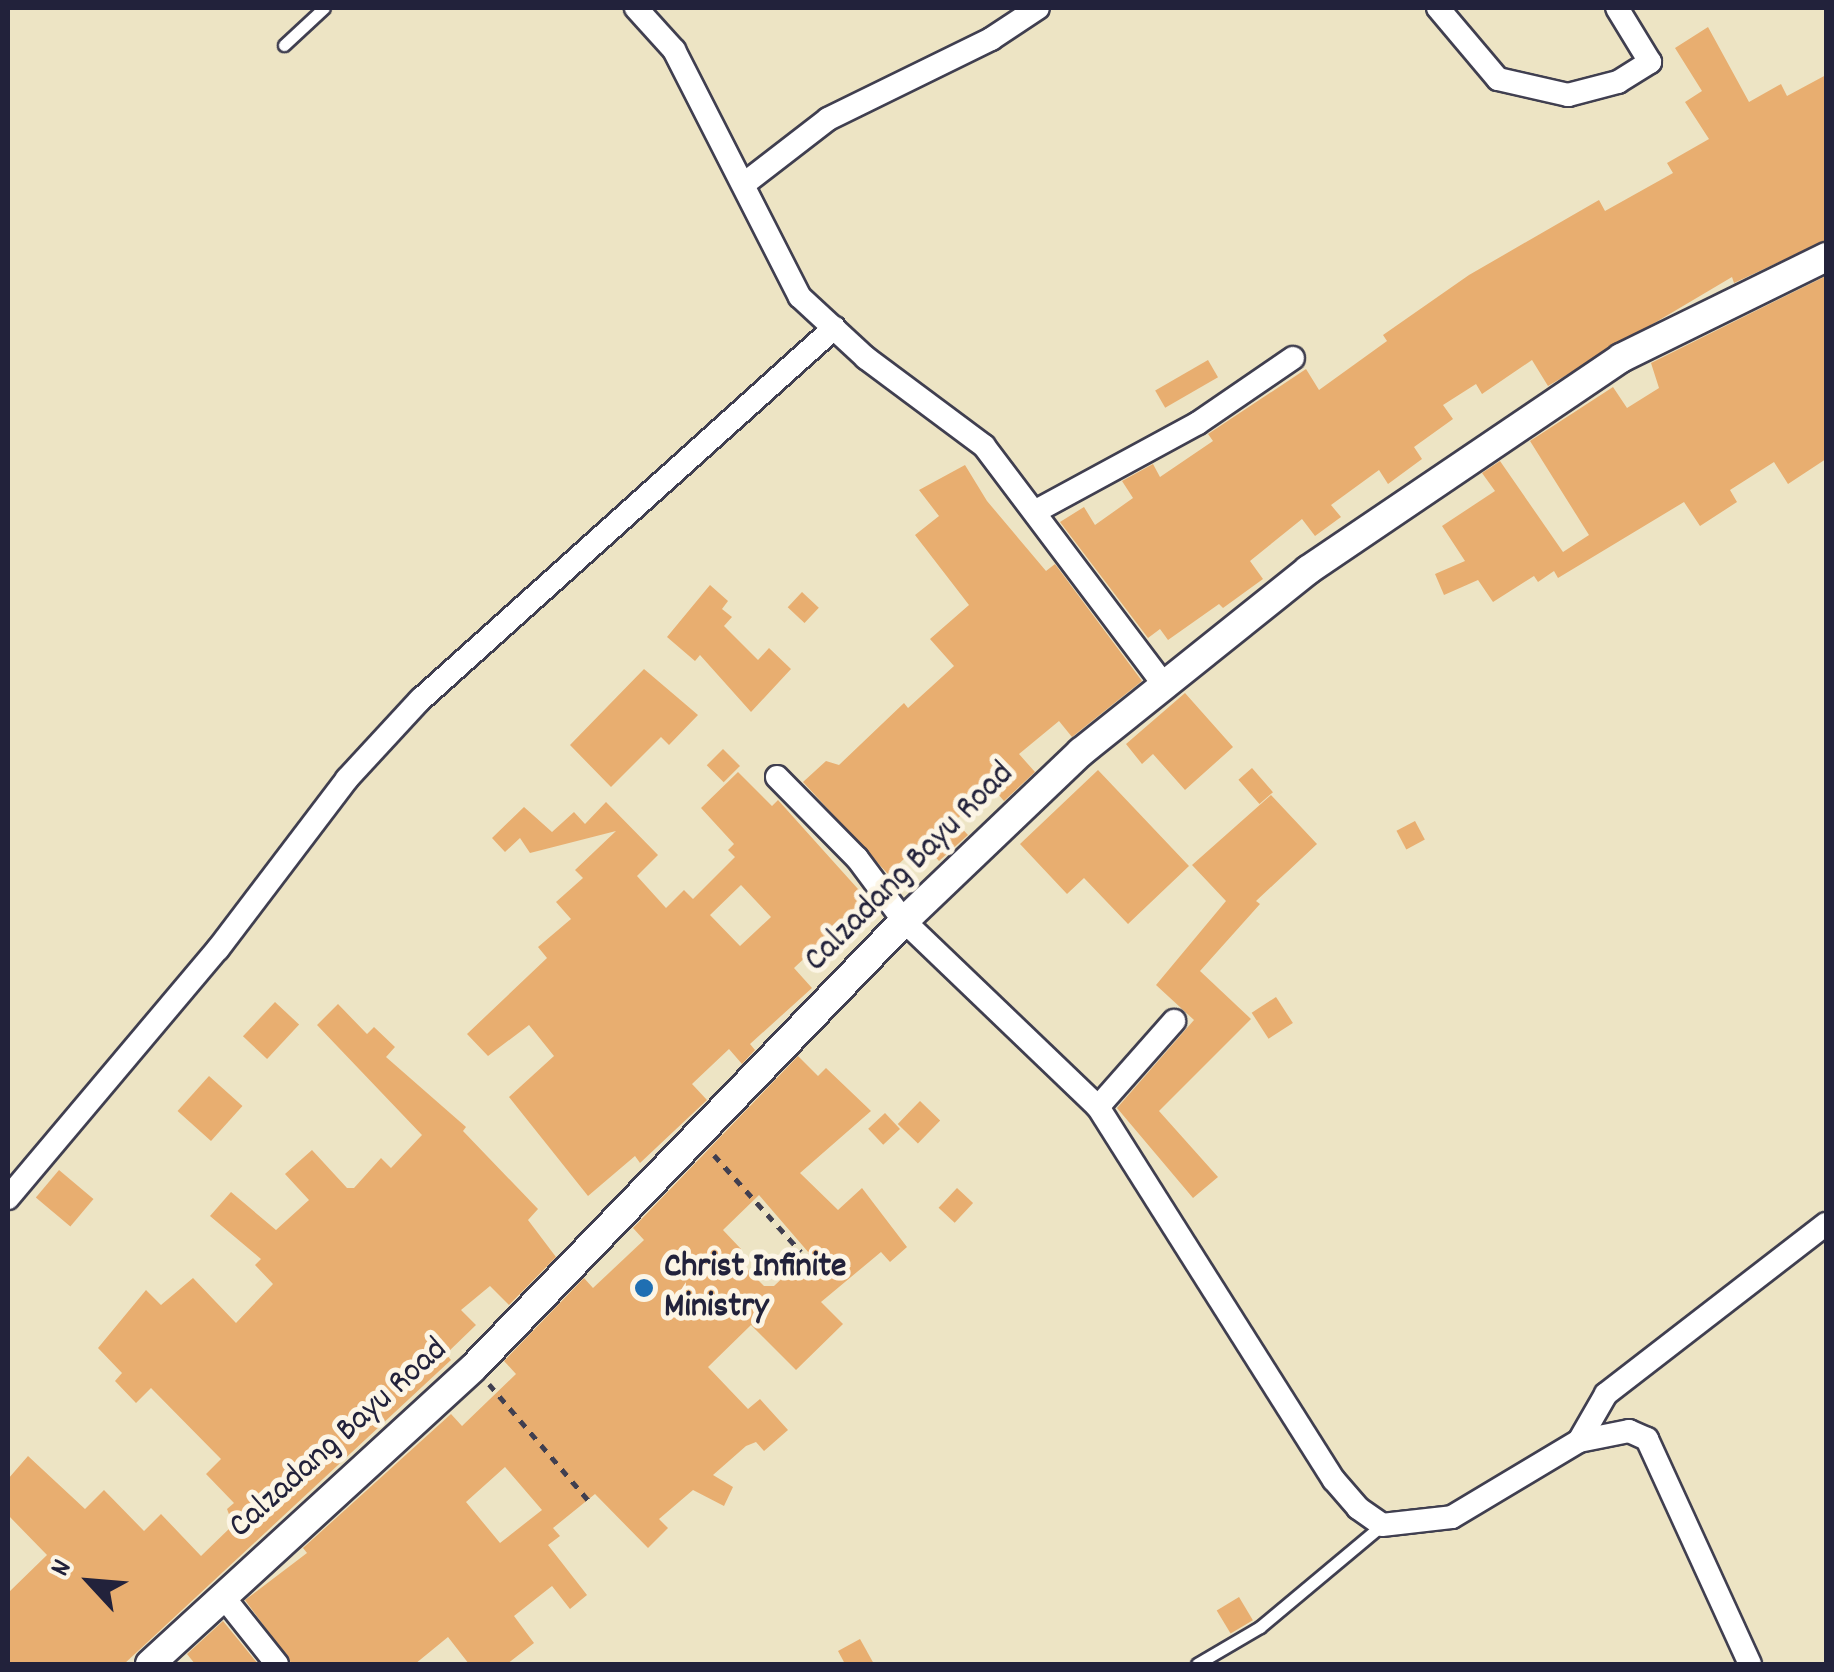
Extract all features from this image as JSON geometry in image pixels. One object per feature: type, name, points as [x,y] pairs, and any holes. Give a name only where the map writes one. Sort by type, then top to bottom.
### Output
[{"type":"street","points":[[636,8],[674,50],[744,184],[777,264],[800,298],[984,446],[1038,510],[1165,686]]},
{"type":"street","points":[[744,184],[828,119],[992,39],[1038,8]]},
{"type":"street","points":[[1438,8],[1498,79],[1568,95],[1618,82],[1650,62],[1617,8]]},
{"type":"street","name":"Calzadang Bayu Road","points":[[150,1664],[473,1368],[699,1138],[904,921],[1081,752],[1308,570],[1621,358],[1826,257]]},
{"type":"street","points":[[8,1198],[218,949],[346,779],[420,700],[834,328]]},
{"type":"street","points":[[1038,510],[1198,423],[1293,358]]},
{"type":"street","points":[[777,777],[858,858],[904,921],[1098,1107],[1334,1480],[1382,1525],[1452,1517],[1579,1441],[1629,1431],[1646,1439],[1750,1664]]},
{"type":"street","points":[[1098,1107],[1174,1021]]},
{"type":"street","points":[[1579,1441],[1606,1394],[1826,1224]]},
{"type":"street","points":[[222,1595],[277,1664]]},
{"type":"lane","points":[[284,45],[324,8]]},
{"type":"lane","points":[[1197,1664],[1260,1627],[1382,1525]]},
{"type":"path","points":[[699,1138],[801,1252]]},
{"type":"path","points":[[473,1368],[588,1500]]},
{"type":"building","points":[[1708,27],[1749,102],[1781,84],[1787,96],[1826,75],[1826,240],[1734,283],[1732,277],[1548,386],[1532,360],[1482,394],[1476,384],[1443,405],[1453,419],[1414,447],[1422,459],[1388,484],[1379,470],[1331,505],[1341,517],[1315,536],[1302,519],[1250,561],[1263,579],[1223,608],[1219,604],[1168,640],[1160,629],[1148,638],[1060,522],[1084,507],[1095,525],[1133,498],[1122,481],[1153,464],[1160,477],[1213,441],[1208,434],[1306,369],[1319,390],[1387,341],[1383,335],[1469,275],[1599,200],[1605,211],[1673,173],[1667,163],[1709,139],[1685,102],[1702,91],[1675,48]]},
{"type":"building","points":[[1826,276],[1826,459],[1788,484],[1774,462],[1730,490],[1737,502],[1700,526],[1684,502],[1558,578],[1554,571],[1538,582],[1534,576],[1493,602],[1478,580],[1444,595],[1435,574],[1465,561],[1442,526],[1495,491],[1482,473],[1500,461],[1563,552],[1589,535],[1530,441],[1613,387],[1627,408],[1659,388],[1651,363]]},
{"type":"building","points":[[1208,360],[1218,377],[1165,408],[1155,390]]},
{"type":"building","points":[[965,465],[987,501],[1046,571],[1055,564],[1142,681],[1072,737],[1059,721],[1019,754],[1035,772],[1004,801],[991,786],[955,821],[968,835],[939,861],[922,842],[888,874],[803,782],[826,761],[839,765],[904,703],[908,708],[954,666],[930,639],[969,605],[915,535],[939,516],[919,490]]},
{"type":"building","points":[[710,585],[728,601],[722,609],[732,617],[724,626],[758,660],[769,648],[791,669],[751,712],[700,655],[695,661],[667,637]]},
{"type":"building","points":[[802,592],[819,608],[804,623],[788,607]]},
{"type":"building","points":[[644,669],[698,715],[669,745],[661,737],[611,787],[570,745]]},
{"type":"building","points":[[1185,693],[1233,747],[1185,790],[1153,754],[1142,764],[1126,744]]},
{"type":"building","points":[[723,749],[740,766],[724,782],[707,765]]},
{"type":"building","points":[[1252,768],[1273,792],[1259,804],[1238,780]]},
{"type":"building","points":[[1098,770],[1189,866],[1128,924],[1084,878],[1067,894],[1020,844]]},
{"type":"building","points":[[738,772],[772,806],[778,800],[867,899],[794,968],[812,988],[750,1044],[755,1050],[742,1064],[729,1049],[692,1084],[707,1100],[640,1163],[635,1156],[588,1196],[509,1097],[554,1056],[529,1025],[488,1056],[467,1034],[547,958],[538,947],[571,919],[556,902],[583,878],[575,870],[616,831],[530,853],[520,838],[505,852],[492,838],[524,807],[552,832],[574,812],[585,824],[606,802],[658,855],[637,876],[666,908],[684,890],[693,899],[735,857],[728,850],[734,844],[701,808]],"holes":[[[741,885],[771,917],[740,946],[710,915]]]},
{"type":"building","points":[[1271,795],[1317,844],[1256,901],[1260,904],[1200,971],[1251,1019],[1159,1111],[1218,1177],[1193,1198],[1117,1108],[1194,1020],[1156,985],[1226,901],[1192,865]]},
{"type":"building","points":[[1415,821],[1425,840],[1406,849],[1396,831]]},
{"type":"building","points":[[1276,997],[1293,1023],[1269,1039],[1252,1013]]},
{"type":"building","points":[[275,1002],[299,1025],[267,1059],[243,1036]]},
{"type":"building","points":[[338,1004],[367,1034],[374,1027],[395,1047],[386,1057],[466,1127],[463,1131],[538,1209],[528,1220],[556,1257],[509,1305],[490,1286],[461,1310],[476,1325],[446,1354],[451,1360],[124,1664],[8,1664],[8,1593],[47,1555],[8,1515],[8,1479],[28,1456],[85,1509],[104,1490],[144,1531],[161,1514],[201,1556],[233,1525],[227,1509],[234,1503],[206,1474],[221,1459],[151,1388],[136,1403],[115,1381],[122,1373],[98,1348],[146,1290],[161,1305],[193,1278],[236,1323],[273,1284],[255,1265],[261,1259],[210,1216],[231,1192],[276,1230],[309,1200],[285,1174],[312,1150],[347,1188],[354,1188],[381,1158],[391,1168],[422,1135],[317,1025]]},
{"type":"building","points":[[798,1056],[818,1076],[826,1068],[871,1111],[800,1173],[838,1210],[862,1188],[907,1247],[890,1262],[881,1252],[821,1302],[843,1324],[796,1370],[751,1325],[708,1367],[748,1409],[760,1399],[788,1430],[764,1451],[756,1442],[746,1446],[713,1475],[733,1487],[724,1506],[693,1490],[659,1519],[668,1528],[648,1548],[595,1494],[553,1528],[560,1536],[548,1545],[587,1595],[570,1609],[552,1586],[514,1616],[534,1643],[507,1664],[469,1664],[448,1637],[415,1664],[292,1664],[245,1600],[307,1553],[303,1548],[451,1414],[462,1426],[516,1374],[504,1361],[584,1278],[593,1288],[644,1240],[633,1228]],"holes":[[[759,1195],[809,1253],[774,1286],[764,1286],[734,1256],[741,1249],[723,1230]],[[505,1467],[542,1510],[500,1543],[466,1502]]]},
{"type":"building","points":[[209,1076],[242,1106],[211,1141],[178,1111]]},
{"type":"building","points":[[920,1101],[940,1120],[918,1143],[898,1124]]},
{"type":"building","points":[[885,1113],[900,1129],[883,1145],[868,1129]]},
{"type":"building","points":[[59,1170],[93,1199],[70,1227],[36,1198]]},
{"type":"building","points":[[957,1188],[973,1203],[955,1223],[939,1208]]},
{"type":"building","points":[[1239,1597],[1253,1620],[1231,1634],[1217,1610]]},
{"type":"building","points":[[223,1621],[258,1664],[195,1664],[187,1654]]},
{"type":"building","points":[[860,1639],[874,1664],[845,1664],[838,1651]]},
{"type":"place","name":"Christ Infinite Ministry","points":[[644,1288]]}]
